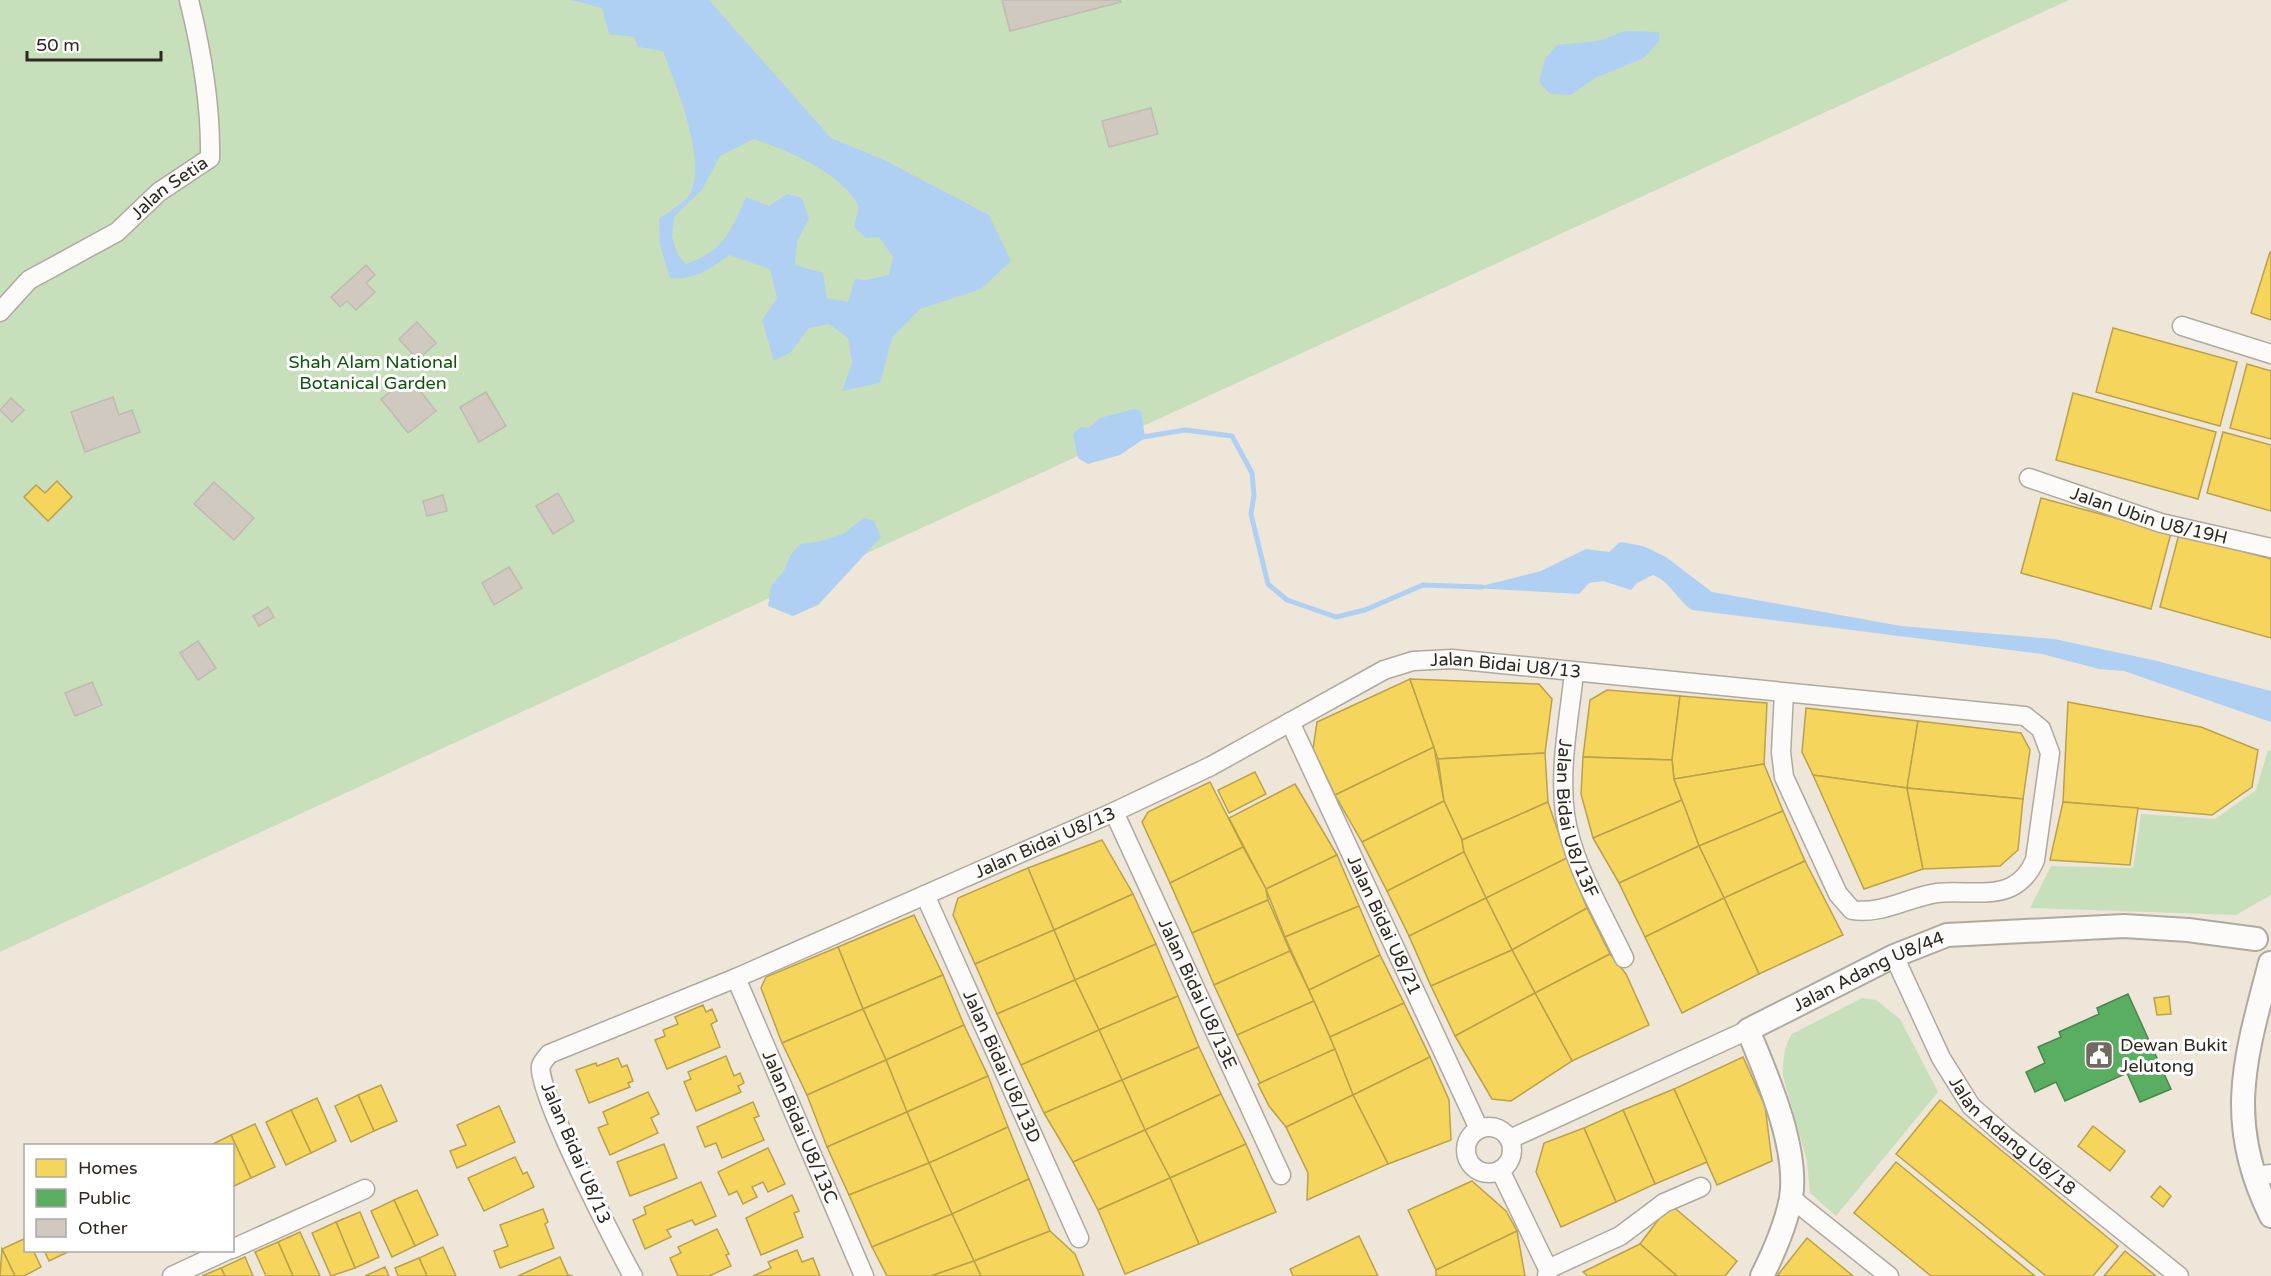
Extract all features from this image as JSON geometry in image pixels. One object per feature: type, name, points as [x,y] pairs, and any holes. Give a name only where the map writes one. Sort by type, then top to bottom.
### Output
[{"type":"street","name":"Jalan Setia","points":[[0,312],[29,280],[117,232],[159,192],[210,158],[210,127],[202,54],[189,0]]},
{"type":"street","points":[[2182,326],[2271,354]]},
{"type":"street","name":"Jalan Ubin U8/19H","points":[[2029,478],[2161,523],[2271,548]]},
{"type":"street","name":"Jalan Bidai U8/13","points":[[633,1276],[554,1111],[542,1078],[542,1066],[549,1054],[736,978],[1114,812],[1211,766],[1384,670],[1413,661],[1452,659],[1574,673],[1784,693],[2025,716],[2035,722],[2049,745],[2049,762],[2035,860],[2027,875],[2009,888],[1999,890],[1940,893],[1912,898],[1875,911],[1852,910],[1838,894],[1784,777],[1781,752],[1784,693]]},
{"type":"street","name":"Jalan Bidai U8/13F","points":[[1574,673],[1564,765],[1566,816],[1578,857],[1624,958]]},
{"type":"street","name":"Jalan Bidai U8/21","points":[[1290,722],[1479,1129]]},
{"type":"street","name":"Jalan Bidai U8/13E","points":[[1114,812],[1281,1175]]},
{"type":"street","name":"Jalan Bidai U8/13D","points":[[925,895],[1079,1238]]},
{"type":"street","name":"Jalan Adang U8/44","points":[[1510,1139],[1748,1030],[1930,940],[1967,932],[2124,927],[2264,932]]},
{"type":"street","points":[[2264,932],[2259,954],[2271,963],[2248,1045],[2242,1081],[2245,1137],[2264,1182],[2271,1216]]},
{"type":"street","name":"Jalan Adang U8/18","points":[[1894,956],[1941,1058],[1971,1106],[2179,1276]]},
{"type":"street","name":"Jalan Bidai U8/13C","points":[[736,978],[864,1276]]},
{"type":"street","points":[[1748,1030],[1768,1079],[1784,1131],[1791,1198],[1781,1231],[1762,1276]]},
{"type":"street","points":[[1493,1127],[1506,1133],[1510,1139],[1512,1153],[1510,1160],[1500,1170],[1486,1173],[1469,1161],[1467,1146],[1469,1139],[1479,1129],[1493,1127]]},
{"type":"street","points":[[1500,1170],[1548,1273],[1620,1236],[1664,1203],[1701,1187]]},
{"type":"street","points":[[234,1248],[365,1189]]},
{"type":"street","points":[[1791,1198],[1889,1276]]},
{"type":"street","points":[[172,1276],[226,1252]]},
{"type":"green space","name":"Shah Alam National Botanical Garden","points":[[0,0],[2069,0],[0,952]]},
{"type":"green space","points":[[2268,750],[2271,751],[2271,895],[2236,915],[2030,908],[2051,866],[2133,868],[2141,814],[2215,819],[2256,790]]},
{"type":"green space","points":[[1862,998],[1876,1000],[1900,1019],[1938,1092],[1836,1216],[1810,1193],[1807,1161],[1783,1076],[1783,1060],[1792,1034]]},
{"type":"water","points":[[571,0],[709,0],[831,138],[884,160],[989,215],[1011,261],[981,289],[920,309],[892,338],[880,383],[842,391],[852,363],[848,338],[829,324],[809,328],[791,352],[774,361],[762,320],[777,298],[770,269],[729,255],[695,276],[670,278],[660,245],[659,219],[681,203],[691,192],[695,177],[695,160],[688,122],[663,51],[638,47],[634,37],[609,34],[602,8]],"holes":[[[754,139],[812,164],[839,183],[850,194],[859,206],[854,227],[866,238],[879,237],[893,257],[889,275],[866,280],[855,279],[848,302],[827,298],[823,273],[795,265],[797,241],[809,219],[802,198],[787,194],[769,206],[746,197],[730,230],[718,246],[710,253],[686,264],[678,255],[672,237],[674,217],[702,190],[720,156]]]},
{"type":"water","points":[[1625,31],[1659,32],[1659,41],[1644,58],[1595,78],[1571,95],[1550,94],[1539,82],[1545,59],[1557,45],[1598,41]]},
{"type":"water","points":[[1134,409],[1141,411],[1145,438],[1120,455],[1088,464],[1078,458],[1073,434],[1081,427],[1089,428],[1100,418]]},
{"type":"water","points":[[865,518],[874,521],[881,537],[818,605],[793,616],[768,606],[771,586],[784,571],[790,556],[800,544],[817,542],[839,535]]},
{"type":"water","points":[[1620,542],[1643,546],[1666,557],[1712,592],[1901,626],[2054,639],[2153,660],[2271,691],[2271,722],[2124,671],[2099,669],[2042,654],[1692,610],[1665,582],[1653,575],[1637,583],[1631,590],[1603,581],[1589,583],[1579,594],[1474,588],[1541,571],[1586,549],[1609,552]]},
{"type":"building: Homes","points":[[2271,252],[2271,320],[2251,313]]},
{"type":"building: Homes","points":[[2113,328],[2237,362],[2220,426],[2096,392]]},
{"type":"building: Homes","points":[[2247,364],[2271,371],[2271,439],[2230,428]]},
{"type":"building: Homes","points":[[2073,393],[2216,432],[2198,499],[2056,460]]},
{"type":"building: Homes","points":[[2223,432],[2271,445],[2271,511],[2207,493]]},
{"type":"building: Homes","points":[[57,481],[72,497],[48,521],[24,497],[36,485],[45,493]]},
{"type":"building: Homes","points":[[2041,498],[2171,533],[2151,609],[2021,573]]},
{"type":"building: Homes","points":[[2179,534],[2271,559],[2271,638],[2160,607]]},
{"type":"building: Homes","points":[[1410,679],[1434,747],[1335,795],[1313,749],[1317,722]]},
{"type":"building: Homes","points":[[1410,679],[1539,684],[1552,699],[1545,753],[1438,759]]},
{"type":"building: Homes","points":[[1607,690],[1680,696],[1672,760],[1583,757],[1590,700]]},
{"type":"building: Homes","points":[[1680,696],[1767,703],[1764,764],[1674,779],[1672,760]]},
{"type":"building: Homes","points":[[2068,702],[2201,727],[2258,750],[2252,787],[2212,815],[2063,802]]},
{"type":"building: Homes","points":[[1806,708],[1918,721],[1907,788],[1813,775],[1802,752]]},
{"type":"building: Homes","points":[[1918,721],[2021,733],[2030,750],[2023,799],[1907,788]]},
{"type":"building: Homes","points":[[1434,747],[1444,801],[1362,842],[1335,795]]},
{"type":"building: Homes","points":[[1545,753],[1548,802],[1462,840],[1444,801],[1438,759]]},
{"type":"building: Homes","points":[[1583,757],[1672,760],[1674,779],[1682,800],[1593,838],[1581,794]]},
{"type":"building: Homes","points":[[1764,764],[1783,811],[1699,846],[1674,779]]},
{"type":"building: Homes","points":[[1255,772],[1266,794],[1229,813],[1218,790]]},
{"type":"building: Homes","points":[[1813,775],[1907,788],[1923,869],[1864,889]]},
{"type":"building: Homes","points":[[1210,782],[1243,847],[1170,883],[1142,822],[1148,812]]},
{"type":"building: Homes","points":[[1295,784],[1337,855],[1266,889],[1229,818]]},
{"type":"building: Homes","points":[[1907,788],[2023,799],[2018,850],[2000,866],[1923,869]]},
{"type":"building: Homes","points":[[1682,800],[1699,846],[1619,883],[1593,838]]},
{"type":"building: Homes","points":[[1444,801],[1462,840],[1464,852],[1387,891],[1362,842]]},
{"type":"building: Homes","points":[[1548,802],[1567,858],[1486,898],[1464,852],[1462,840]]},
{"type":"building: Homes","points":[[2063,802],[2138,808],[2130,865],[2050,860]]},
{"type":"building: Homes","points":[[1783,811],[1805,861],[1724,898],[1699,846]]},
{"type":"building: Homes","points":[[1102,840],[1133,894],[1054,930],[1028,868]]},
{"type":"building: Homes","points":[[1699,846],[1724,898],[1645,937],[1619,883]]},
{"type":"building: Homes","points":[[1243,847],[1266,889],[1268,900],[1192,933],[1170,883]]},
{"type":"building: Homes","points":[[1464,852],[1486,898],[1409,936],[1387,891]]},
{"type":"building: Homes","points":[[1337,855],[1359,906],[1285,937],[1266,889]]},
{"type":"building: Homes","points":[[1567,858],[1587,908],[1512,950],[1486,898]]},
{"type":"building: Homes","points":[[1805,861],[1843,935],[1759,974],[1724,898]]},
{"type":"building: Homes","points":[[1028,868],[1054,930],[975,964],[953,915],[958,898]]},
{"type":"building: Homes","points":[[1133,894],[1156,944],[1075,980],[1054,930]]},
{"type":"building: Homes","points":[[1486,898],[1512,950],[1431,986],[1409,936]]},
{"type":"building: Homes","points":[[1724,898],[1759,974],[1682,1013],[1645,937]]},
{"type":"building: Homes","points":[[1268,900],[1290,951],[1214,985],[1192,933]]},
{"type":"building: Homes","points":[[1359,906],[1380,955],[1309,990],[1285,937]]},
{"type":"building: Homes","points":[[1587,908],[1610,954],[1535,993],[1512,950]]},
{"type":"building: Homes","points":[[914,915],[943,975],[863,1009],[838,947]]},
{"type":"building: Homes","points":[[1054,930],[1075,980],[997,1014],[975,964]]},
{"type":"building: Homes","points":[[1156,944],[1178,996],[1099,1030],[1075,980]]},
{"type":"building: Homes","points":[[838,947],[863,1009],[782,1043],[761,988],[766,977]]},
{"type":"building: Homes","points":[[1512,950],[1535,993],[1455,1036],[1431,986]]},
{"type":"building: Homes","points":[[1290,951],[1314,1001],[1237,1035],[1214,985]]},
{"type":"building: Homes","points":[[1610,954],[1626,974],[1649,1025],[1572,1061],[1535,993]]},
{"type":"building: Homes","points":[[1380,955],[1404,1003],[1330,1037],[1309,990]]},
{"type":"building: Homes","points":[[943,975],[964,1025],[886,1060],[863,1009]]},
{"type":"building: Homes","points":[[1075,980],[1099,1030],[1021,1065],[997,1014]]},
{"type":"building: Homes","points":[[1535,993],[1572,1061],[1511,1101],[1492,1099],[1455,1036]]},
{"type":"building: Homes","points":[[1178,996],[1199,1047],[1122,1080],[1099,1030]]},
{"type":"building: Homes","points":[[2169,996],[2171,1014],[2157,1015],[2154,998]]},
{"type":"building: Homes","points":[[1314,1001],[1335,1049],[1260,1083],[1237,1035]]},
{"type":"building: Homes","points":[[1404,1003],[1430,1057],[1353,1095],[1330,1037]]},
{"type":"building: Homes","points":[[703,1005],[706,1012],[712,1009],[717,1021],[711,1024],[720,1047],[667,1069],[655,1040],[665,1036],[663,1030],[678,1024],[675,1017]]},
{"type":"building: Homes","points":[[863,1009],[886,1060],[807,1095],[782,1043]]},
{"type":"building: Homes","points":[[964,1025],[988,1076],[907,1112],[886,1060]]},
{"type":"building: Homes","points":[[1099,1030],[1122,1080],[1044,1113],[1021,1065]]},
{"type":"building: Homes","points":[[1199,1047],[1221,1094],[1145,1130],[1122,1080]]},
{"type":"building: Homes","points":[[1335,1049],[1353,1095],[1286,1127],[1269,1106],[1258,1084]]},
{"type":"building: Homes","points":[[726,1056],[734,1076],[740,1073],[744,1083],[738,1086],[741,1092],[696,1111],[684,1082],[691,1079],[688,1072]]},
{"type":"building: Homes","points":[[1430,1057],[1449,1100],[1451,1140],[1388,1164],[1353,1095]]},
{"type":"building: Homes","points":[[1743,1057],[1765,1106],[1772,1161],[1717,1185],[1674,1089]]},
{"type":"building: Homes","points":[[618,1058],[622,1067],[627,1065],[633,1081],[628,1083],[630,1087],[589,1103],[576,1070],[596,1063],[597,1066]]},
{"type":"building: Homes","points":[[886,1060],[907,1112],[827,1147],[807,1095]]},
{"type":"building: Homes","points":[[988,1076],[1008,1127],[929,1163],[907,1112]]},
{"type":"building: Homes","points":[[1122,1080],[1145,1130],[1073,1162],[1044,1113]]},
{"type":"building: Homes","points":[[381,1085],[397,1121],[374,1131],[358,1095]]},
{"type":"building: Homes","points":[[1674,1089],[1707,1162],[1655,1184],[1623,1110]]},
{"type":"building: Homes","points":[[648,1092],[659,1114],[651,1118],[658,1133],[610,1155],[598,1128],[608,1124],[603,1112]]},
{"type":"building: Homes","points":[[1221,1094],[1246,1144],[1170,1178],[1145,1130]]},
{"type":"building: Homes","points":[[358,1095],[374,1131],[351,1142],[335,1106]]},
{"type":"building: Homes","points":[[1353,1095],[1388,1164],[1307,1200],[1308,1173],[1286,1127]]},
{"type":"building: Homes","points":[[317,1098],[336,1141],[311,1153],[291,1110]]},
{"type":"building: Homes","points":[[1940,1100],[2118,1246],[2093,1276],[2046,1276],[1896,1154]]},
{"type":"building: Homes","points":[[753,1102],[759,1116],[754,1118],[764,1140],[722,1158],[716,1143],[705,1147],[697,1127]]},
{"type":"building: Homes","points":[[499,1106],[515,1142],[457,1168],[450,1151],[466,1145],[457,1125]]},
{"type":"building: Homes","points":[[291,1110],[311,1153],[286,1165],[266,1122]]},
{"type":"building: Homes","points":[[1623,1110],[1655,1184],[1616,1202],[1584,1128]]},
{"type":"building: Homes","points":[[907,1112],[929,1163],[849,1195],[827,1147]]},
{"type":"building: Homes","points":[[255,1124],[275,1167],[251,1178],[231,1135]]},
{"type":"building: Homes","points":[[2093,1126],[2125,1151],[2110,1171],[2078,1146]]},
{"type":"building: Homes","points":[[1008,1127],[1029,1179],[952,1214],[929,1163]]},
{"type":"building: Homes","points":[[1584,1128],[1616,1202],[1561,1227],[1536,1172],[1544,1143]]},
{"type":"building: Homes","points":[[1145,1130],[1170,1178],[1098,1210],[1073,1162]]},
{"type":"building: Homes","points":[[231,1135],[251,1178],[234,1186],[234,1144],[213,1144]]},
{"type":"building: Homes","points":[[664,1144],[677,1178],[630,1196],[617,1162]]},
{"type":"building: Homes","points":[[1246,1144],[1276,1212],[1199,1244],[1170,1178]]},
{"type":"building: Homes","points":[[768,1148],[785,1184],[768,1192],[763,1182],[752,1187],[757,1197],[743,1204],[737,1191],[729,1195],[718,1172]]},
{"type":"building: Homes","points":[[515,1157],[523,1174],[527,1172],[534,1187],[484,1211],[468,1178]]},
{"type":"building: Homes","points":[[1896,1162],[2035,1276],[1931,1276],[1854,1213]]},
{"type":"building: Homes","points":[[929,1163],[952,1214],[872,1247],[849,1195]]},
{"type":"building: Homes","points":[[1170,1178],[1199,1244],[1125,1274],[1098,1210]]},
{"type":"building: Homes","points":[[1029,1179],[1050,1231],[974,1261],[952,1214]]},
{"type":"building: Homes","points":[[1472,1181],[1506,1211],[1517,1231],[1436,1270],[1408,1210]]},
{"type":"building: Homes","points":[[701,1182],[716,1216],[695,1225],[692,1220],[667,1230],[671,1237],[645,1249],[633,1220],[646,1214],[644,1207]]},
{"type":"building: Homes","points":[[2160,1186],[2171,1196],[2163,1207],[2151,1197]]},
{"type":"building: Homes","points":[[417,1190],[438,1235],[415,1246],[394,1200]]},
{"type":"building: Homes","points":[[792,1195],[799,1211],[794,1213],[803,1237],[761,1255],[746,1218]]},
{"type":"building: Homes","points":[[394,1200],[415,1246],[392,1257],[371,1211]]},
{"type":"building: Homes","points":[[1670,1204],[1737,1261],[1725,1276],[1677,1276],[1640,1244]]},
{"type":"building: Homes","points":[[543,1209],[548,1222],[545,1224],[554,1248],[500,1268],[494,1251],[508,1246],[500,1225]]},
{"type":"building: Homes","points":[[360,1212],[379,1257],[355,1268],[336,1222]]},
{"type":"building: Homes","points":[[952,1214],[974,1261],[931,1276],[887,1276],[872,1247]]},
{"type":"building: Homes","points":[[336,1222],[355,1268],[331,1276],[312,1233]]},
{"type":"building: Homes","points":[[717,1229],[729,1254],[726,1255],[731,1266],[709,1276],[678,1276],[670,1258],[681,1253],[678,1247]]},
{"type":"building: Homes","points":[[1050,1231],[1075,1254],[1084,1276],[981,1276],[974,1261]]},
{"type":"building: Homes","points":[[1517,1231],[1525,1276],[1436,1276],[1436,1270]]},
{"type":"building: Homes","points":[[300,1232],[320,1276],[293,1276],[278,1242]]},
{"type":"building: Homes","points":[[1359,1236],[1378,1276],[1293,1276],[1290,1269]]},
{"type":"building: Homes","points":[[1807,1238],[1853,1276],[1777,1276]]},
{"type":"building: Homes","points":[[24,1239],[24,1252],[34,1252],[41,1267],[24,1276],[15,1276],[2,1249]]},
{"type":"building: Homes","points":[[278,1242],[293,1276],[266,1276],[255,1252]]},
{"type":"building: Homes","points":[[1640,1244],[1677,1276],[1588,1276],[1583,1272]]},
{"type":"building: Homes","points":[[443,1247],[456,1276],[427,1276],[419,1258]]},
{"type":"building: Homes","points":[[2,1249],[15,1276],[0,1276]]},
{"type":"building: Homes","points":[[797,1250],[802,1262],[813,1258],[820,1276],[753,1276],[771,1268],[768,1262]]},
{"type":"building: Homes","points":[[2125,1251],[2156,1276],[2104,1276]]},
{"type":"building: Homes","points":[[45,1252],[68,1252],[49,1261]]},
{"type":"building: Homes","points":[[245,1257],[253,1276],[225,1276],[221,1268]]},
{"type":"building: Homes","points":[[560,1257],[568,1275],[573,1276],[518,1276]]},
{"type":"building: Homes","points":[[419,1258],[427,1276],[398,1276],[395,1268]]},
{"type":"building: Homes","points":[[974,1261],[981,1276],[931,1276]]},
{"type":"building: Homes","points":[[385,1267],[389,1276],[365,1276]]},
{"type":"building: Homes","points":[[221,1268],[225,1276],[202,1276]]},
{"type":"building: Public","name":"Dewan Bukit Jelutong","points":[[2128,994],[2171,1089],[2140,1102],[2127,1073],[2065,1101],[2056,1082],[2035,1092],[2026,1072],[2045,1063],[2038,1047],[2061,1037],[2059,1032],[2099,1014],[2097,1008]]},
{"type":"building: Other","points":[[1002,0],[1120,0],[1121,2],[1010,31]]},
{"type":"building: Other","points":[[1151,108],[1158,134],[1109,147],[1102,121]]},
{"type":"building: Other","points":[[366,265],[375,275],[366,283],[375,292],[356,310],[347,301],[340,307],[331,297]]},
{"type":"building: Other","points":[[417,322],[436,343],[418,360],[399,339]]},
{"type":"building: Other","points":[[409,377],[436,411],[408,433],[381,399]]},
{"type":"building: Other","points":[[486,392],[506,426],[479,442],[460,407]]},
{"type":"building: Other","points":[[113,397],[119,415],[132,410],[140,432],[85,452],[71,412]]},
{"type":"building: Other","points":[[11,398],[24,410],[12,422],[0,410]]},
{"type":"building: Other","points":[[214,482],[254,518],[234,540],[194,504]]},
{"type":"building: Other","points":[[558,493],[574,521],[553,534],[536,506]]},
{"type":"building: Other","points":[[443,495],[447,511],[427,516],[423,501]]},
{"type":"building: Other","points":[[509,567],[522,588],[494,605],[482,583]]},
{"type":"building: Other","points":[[268,607],[274,617],[259,626],[253,616]]},
{"type":"building: Other","points":[[198,641],[216,668],[198,680],[180,653]]},
{"type":"building: Other","points":[[92,682],[102,705],[75,716],[65,693]]},
{"type":"waterway","points":[[1137,438],[1185,430],[1232,436],[1252,473],[1254,495],[1251,514],[1268,584],[1287,600],[1336,617],[1365,610],[1423,585],[1482,587]]},
{"type":"place","name":"Dewan Bukit Jelutong","points":[[2099,1055]]}]
